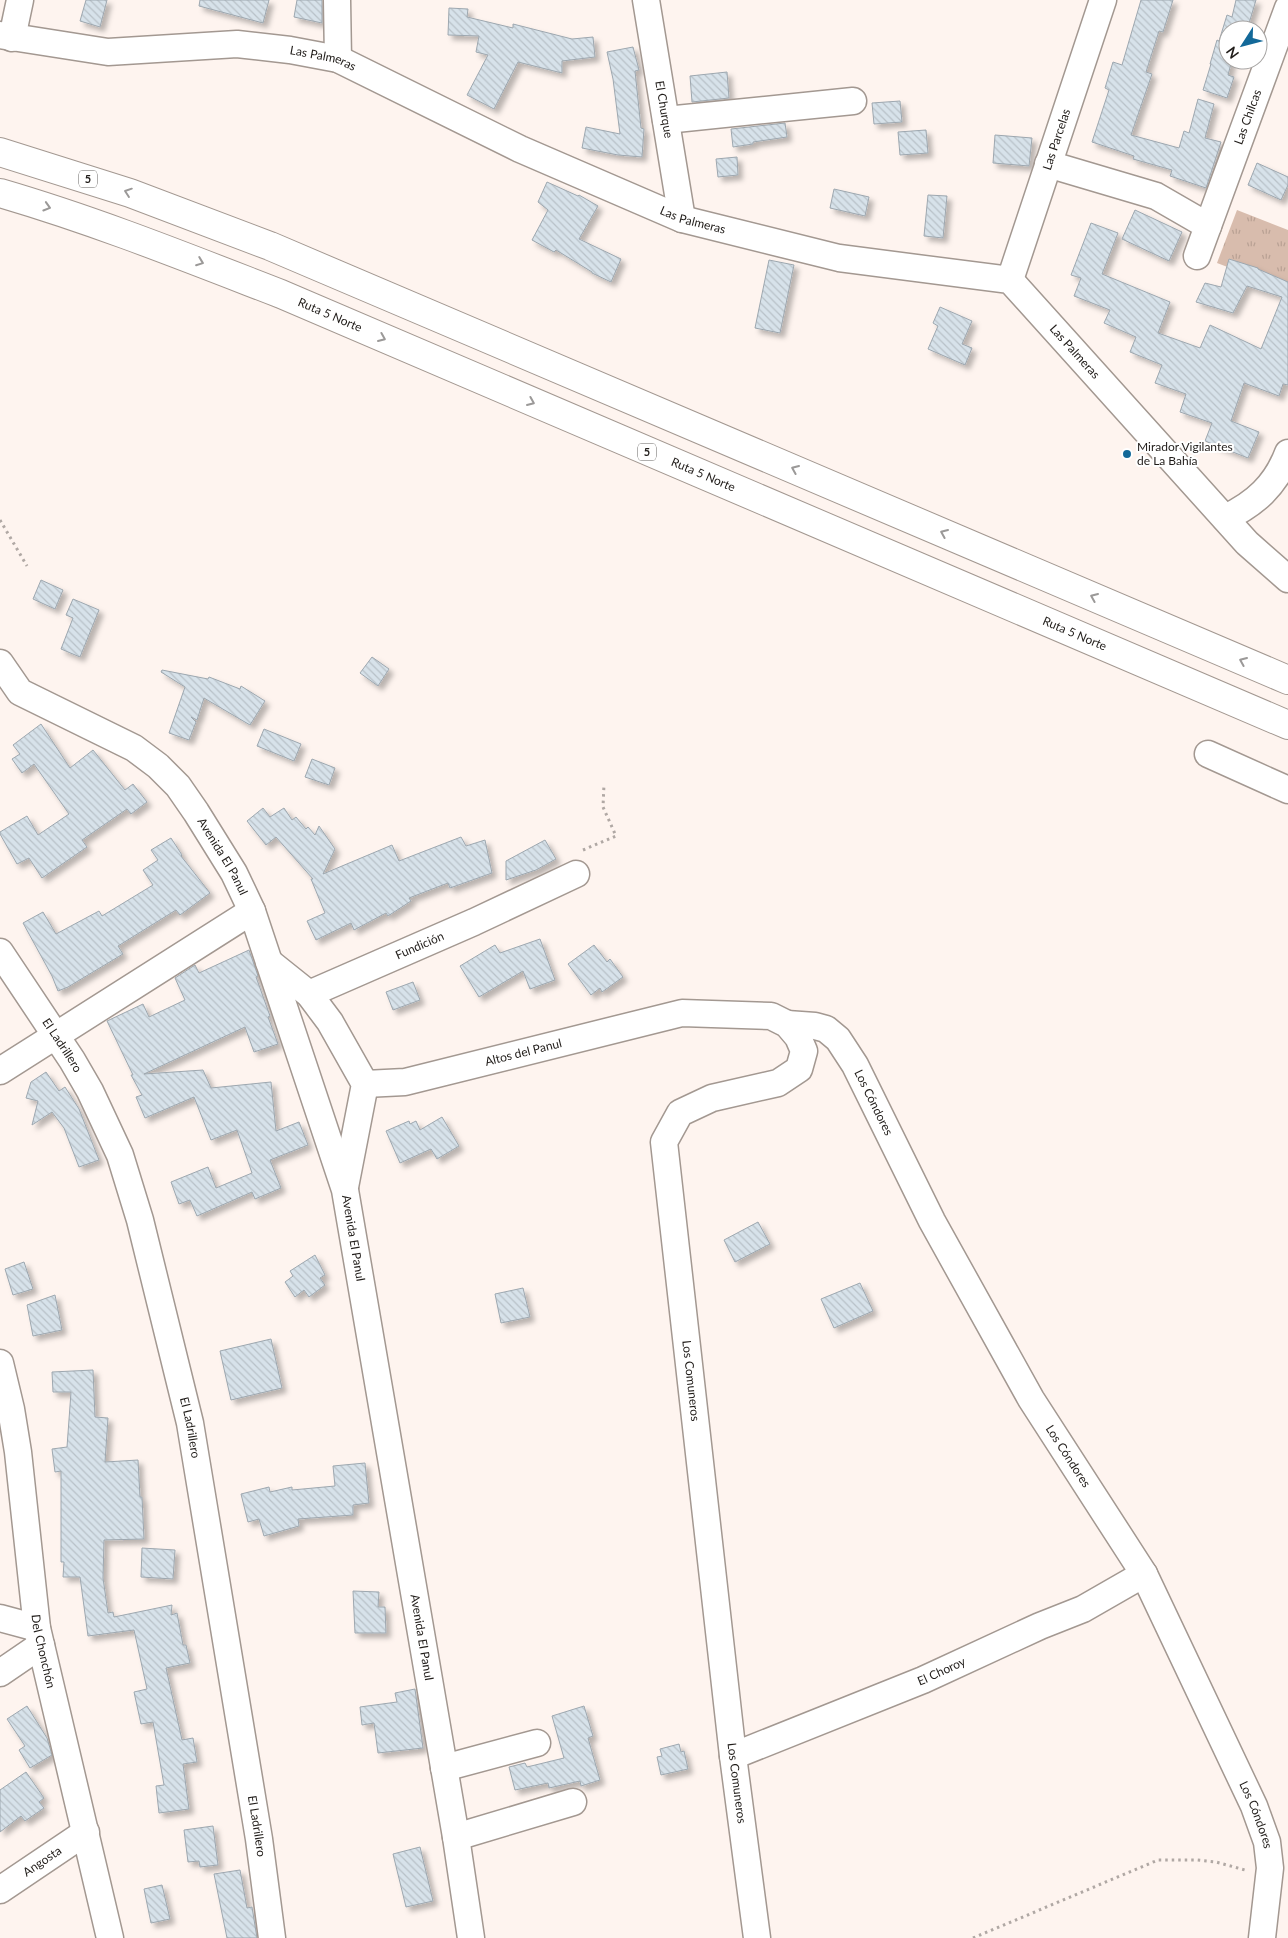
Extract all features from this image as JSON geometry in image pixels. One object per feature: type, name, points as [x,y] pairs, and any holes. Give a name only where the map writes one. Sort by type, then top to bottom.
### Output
[{"type":"highway","name":"5","points":[[0,152],[130,193],[278,249],[1288,680]]},
{"type":"highway","name":"Ruta 5 Norte","points":[[0,193],[59,211],[140,240],[281,294],[1288,725]]},
{"type":"street","points":[[6,37],[20,0]]},
{"type":"street","points":[[337,0],[338,59]]},
{"type":"street","name":"El Churque","points":[[646,0],[682,219]]},
{"type":"street","name":"Las Parcelas","points":[[1010,280],[1103,0]]},
{"type":"street","name":"Las Chilcas","points":[[1197,256],[1288,8]]},
{"type":"street","name":"Las Palmeras","points":[[6,37],[108,52],[237,44],[290,50],[338,59],[520,149],[682,219],[839,258],[1010,280],[1247,543],[1288,579]]},
{"type":"street","points":[[666,120],[853,101]]},
{"type":"street","points":[[1048,164],[1156,196],[1208,226]]},
{"type":"street","points":[[1225,518],[1242,510],[1267,490],[1283,468],[1288,453]]},
{"type":"street","name":"Avenida El Panul","points":[[0,663],[10,694],[134,748],[158,766],[178,786],[196,812],[234,872],[252,911],[345,1190],[456,1837],[471,1938]]},
{"type":"street","points":[[1208,754],[1288,790]]},
{"type":"street","name":"Fundición","points":[[309,994],[474,922],[576,874]]},
{"type":"street","points":[[0,1071],[252,911]]},
{"type":"street","name":"El Ladrillero","points":[[0,952],[56,1035],[90,1091],[106,1123],[128,1180],[140,1220],[190,1423],[260,1839],[272,1938]]},
{"type":"street","points":[[269,962],[309,994],[330,1022],[366,1084],[345,1190]]},
{"type":"street","name":"Altos del Panul","points":[[366,1084],[406,1082],[682,1013],[771,1016],[788,1024]]},
{"type":"street","name":"Los Cóndores","points":[[788,1024],[815,1026],[826,1029],[838,1039],[855,1065],[932,1221],[1032,1399],[1144,1574],[1254,1806],[1267,1842],[1270,1868],[1262,1938]]},
{"type":"street","name":"Los Comuneros","points":[[757,1938],[733,1756],[664,1142],[680,1113],[712,1098],[778,1083],[799,1069],[804,1051],[798,1037],[788,1024]]},
{"type":"street","name":"Del Chonchón","points":[[0,1363],[11,1408],[18,1452],[39,1637],[110,1938]]},
{"type":"street","name":"El Choroy","points":[[733,1756],[923,1680],[1040,1626],[1083,1609],[1144,1574]]},
{"type":"street","points":[[0,1618],[39,1637],[0,1673]]},
{"type":"street","points":[[444,1768],[537,1743]]},
{"type":"street","points":[[456,1837],[573,1802]]},
{"type":"street","name":"Angosta","points":[[0,1890],[86,1832]]},
{"type":"path","points":[[0,520],[27,566]]},
{"type":"path","points":[[576,874],[580,852],[616,836],[603,807],[604,784]]},
{"type":"path","points":[[973,1938],[1158,1860],[1177,1859],[1216,1862],[1243,1869],[1269,1880]]},
{"type":"green space","points":[[1237,210],[1288,230],[1288,290],[1217,263]]},
{"type":"building","points":[[86,0],[107,0],[100,27],[80,21]]},
{"type":"building","points":[[200,0],[269,0],[263,23],[199,6]]},
{"type":"building","points":[[297,0],[322,0],[322,23],[294,17]]},
{"type":"building","points":[[1141,0],[1173,0],[1163,32],[1159,31],[1146,72],[1152,74],[1131,135],[1179,148],[1184,131],[1189,133],[1198,99],[1214,104],[1205,138],[1221,142],[1206,188],[1170,176],[1172,170],[1133,159],[1134,156],[1092,142],[1109,90],[1105,88],[1113,62],[1122,65]]},
{"type":"building","points":[[1236,0],[1256,0],[1250,20],[1225,20],[1227,15],[1232,17]]},
{"type":"building","points":[[449,8],[468,9],[467,17],[513,28],[513,24],[572,39],[593,37],[595,57],[562,61],[562,73],[518,62],[494,109],[467,95],[488,55],[476,52],[479,36],[448,35]]},
{"type":"building","points":[[1217,40],[1218,70],[1229,70],[1228,75],[1234,77],[1227,98],[1203,90]]},
{"type":"building","points":[[633,47],[639,70],[635,71],[641,128],[644,129],[642,157],[618,155],[582,148],[586,127],[620,134],[613,79],[607,52]]},
{"type":"building","points":[[727,72],[729,98],[692,102],[690,76]]},
{"type":"building","points":[[900,101],[902,122],[874,124],[872,103]]},
{"type":"building","points":[[785,123],[787,137],[733,147],[731,129]]},
{"type":"building","points":[[926,130],[928,153],[900,155],[898,132]]},
{"type":"building","points":[[995,135],[1032,138],[1029,166],[993,163]]},
{"type":"building","points":[[737,157],[738,175],[718,177],[716,159]]},
{"type":"building","points":[[1257,163],[1288,177],[1288,185],[1281,200],[1248,185]]},
{"type":"building","points":[[547,182],[579,195],[598,206],[579,239],[621,259],[611,282],[592,273],[556,250],[554,252],[532,240],[548,210],[538,202]]},
{"type":"building","points":[[834,189],[869,197],[865,216],[830,208]]},
{"type":"building","points":[[928,195],[947,196],[943,238],[924,236]]},
{"type":"building","points":[[1135,210],[1182,232],[1169,261],[1122,239]]},
{"type":"building","points":[[1091,223],[1118,233],[1102,274],[1170,302],[1158,333],[1200,348],[1210,325],[1261,349],[1282,297],[1247,286],[1233,313],[1196,302],[1205,283],[1221,287],[1229,259],[1258,268],[1288,282],[1288,385],[1283,384],[1279,396],[1244,383],[1231,421],[1259,432],[1248,458],[1205,441],[1212,423],[1180,412],[1186,394],[1155,383],[1162,365],[1130,352],[1136,337],[1104,323],[1110,310],[1074,296],[1081,278],[1071,275]]},
{"type":"building","points":[[769,260],[794,265],[780,333],[755,328]]},
{"type":"building","points":[[940,307],[972,321],[962,344],[972,348],[965,365],[928,349],[938,326],[933,323]]},
{"type":"building","points":[[41,580],[63,590],[55,609],[33,599]]},
{"type":"building","points":[[73,599],[99,610],[80,657],[61,649],[73,618],[66,615]]},
{"type":"building","points":[[372,657],[389,669],[378,686],[360,673]]},
{"type":"building","points":[[162,670],[208,679],[209,677],[240,689],[241,686],[265,701],[250,725],[204,698],[197,720],[191,717],[196,722],[189,740],[169,733],[185,687],[161,672]]},
{"type":"building","points":[[41,724],[70,768],[93,750],[125,790],[133,784],[147,802],[131,814],[127,809],[82,840],[87,847],[42,878],[29,858],[17,864],[0,834],[0,832],[27,816],[38,835],[69,814],[34,764],[22,773],[12,759],[20,754],[13,745]]},
{"type":"building","points":[[264,729],[301,744],[294,761],[257,746]]},
{"type":"building","points":[[312,759],[335,768],[329,785],[305,777]]},
{"type":"building","points":[[263,808],[270,817],[284,808],[292,820],[296,817],[306,829],[308,827],[315,835],[319,826],[335,849],[323,874],[392,845],[399,861],[461,837],[466,846],[485,840],[492,873],[450,888],[448,883],[409,898],[411,901],[388,916],[386,913],[354,930],[351,923],[316,940],[307,921],[325,913],[311,879],[313,879],[276,837],[266,845],[247,821]]},
{"type":"building","points":[[171,838],[181,856],[210,893],[180,915],[176,910],[118,946],[123,954],[58,991],[52,976],[23,923],[43,912],[56,934],[99,911],[102,916],[153,885],[143,870],[158,860],[151,850]]},
{"type":"building","points":[[545,840],[556,859],[536,870],[506,880],[506,861]]},
{"type":"building","points":[[540,939],[555,980],[530,989],[523,971],[479,997],[460,966],[495,945],[500,953]]},
{"type":"building","points":[[594,945],[607,962],[610,959],[623,977],[602,992],[600,988],[591,995],[568,964]]},
{"type":"building","points":[[249,950],[258,976],[256,977],[270,1016],[268,1017],[278,1044],[254,1052],[245,1027],[144,1074],[203,1070],[211,1088],[271,1082],[276,1131],[299,1122],[308,1145],[270,1160],[281,1188],[255,1199],[252,1192],[197,1216],[190,1200],[179,1204],[171,1182],[208,1167],[216,1188],[252,1173],[237,1130],[211,1140],[194,1097],[145,1118],[136,1097],[142,1095],[107,1021],[143,1004],[149,1017],[185,1000],[175,978],[195,965],[199,973]]},
{"type":"building","points":[[413,982],[420,1000],[393,1010],[386,992]]},
{"type":"building","points":[[46,1072],[59,1091],[65,1087],[79,1109],[99,1160],[79,1167],[64,1128],[52,1112],[32,1125],[38,1101],[26,1098],[31,1082]]},
{"type":"building","points":[[442,1117],[459,1146],[437,1159],[431,1149],[400,1163],[386,1131],[409,1121],[410,1124],[416,1121],[420,1130]]},
{"type":"building","points":[[758,1222],[770,1244],[735,1262],[724,1240]]},
{"type":"building","points":[[315,1255],[325,1275],[320,1278],[325,1285],[309,1297],[304,1290],[295,1297],[285,1282],[293,1276],[290,1271]]},
{"type":"building","points":[[24,1262],[33,1289],[13,1295],[5,1269]]},
{"type":"building","points":[[860,1283],[873,1311],[834,1328],[821,1299]]},
{"type":"building","points":[[523,1288],[530,1317],[501,1323],[495,1294]]},
{"type":"building","points":[[55,1295],[62,1330],[33,1336],[27,1305]]},
{"type":"building","points":[[271,1339],[282,1388],[231,1400],[220,1351]]},
{"type":"building","points":[[93,1370],[95,1417],[108,1418],[105,1462],[138,1460],[140,1497],[142,1497],[144,1539],[104,1540],[103,1578],[108,1613],[113,1612],[114,1617],[172,1605],[171,1615],[177,1613],[183,1645],[186,1645],[190,1663],[166,1668],[182,1740],[193,1738],[197,1762],[183,1764],[189,1809],[159,1813],[156,1786],[164,1785],[153,1722],[141,1724],[134,1692],[147,1689],[134,1630],[88,1636],[80,1577],[63,1577],[64,1562],[61,1562],[61,1471],[55,1472],[52,1449],[67,1447],[71,1392],[53,1392],[52,1372]]},
{"type":"building","points":[[365,1463],[369,1503],[353,1505],[353,1515],[298,1519],[299,1526],[264,1536],[259,1519],[248,1522],[241,1494],[269,1487],[270,1492],[292,1487],[292,1490],[335,1486],[333,1466]]},
{"type":"building","points":[[142,1548],[175,1550],[173,1579],[141,1577]]},
{"type":"building","points":[[353,1591],[379,1592],[378,1607],[385,1607],[386,1633],[355,1633]]},
{"type":"building","points":[[415,1689],[423,1748],[378,1753],[374,1723],[362,1725],[360,1707],[397,1702],[395,1693]]},
{"type":"building","points":[[27,1706],[47,1738],[52,1755],[30,1768],[19,1750],[25,1746],[7,1719]]},
{"type":"building","points":[[584,1706],[593,1736],[588,1738],[600,1780],[581,1786],[580,1781],[549,1788],[548,1783],[515,1790],[509,1767],[525,1763],[527,1767],[564,1758],[552,1716]]},
{"type":"building","points":[[679,1744],[681,1752],[684,1751],[688,1769],[661,1775],[657,1757],[662,1756],[660,1749]]},
{"type":"building","points":[[26,1772],[44,1798],[39,1802],[44,1808],[25,1821],[21,1816],[0,1832],[0,1790]]},
{"type":"building","points":[[213,1826],[218,1865],[200,1867],[199,1861],[188,1862],[184,1830]]},
{"type":"building","points":[[420,1847],[433,1901],[406,1907],[393,1854]]},
{"type":"building","points":[[240,1870],[247,1908],[252,1907],[257,1938],[227,1938],[214,1874]]},
{"type":"building","points":[[162,1885],[170,1919],[151,1923],[144,1889]]},
{"type":"place","name":"Mirador Vigilantes de La Bahía","points":[[1127,454]]}]
